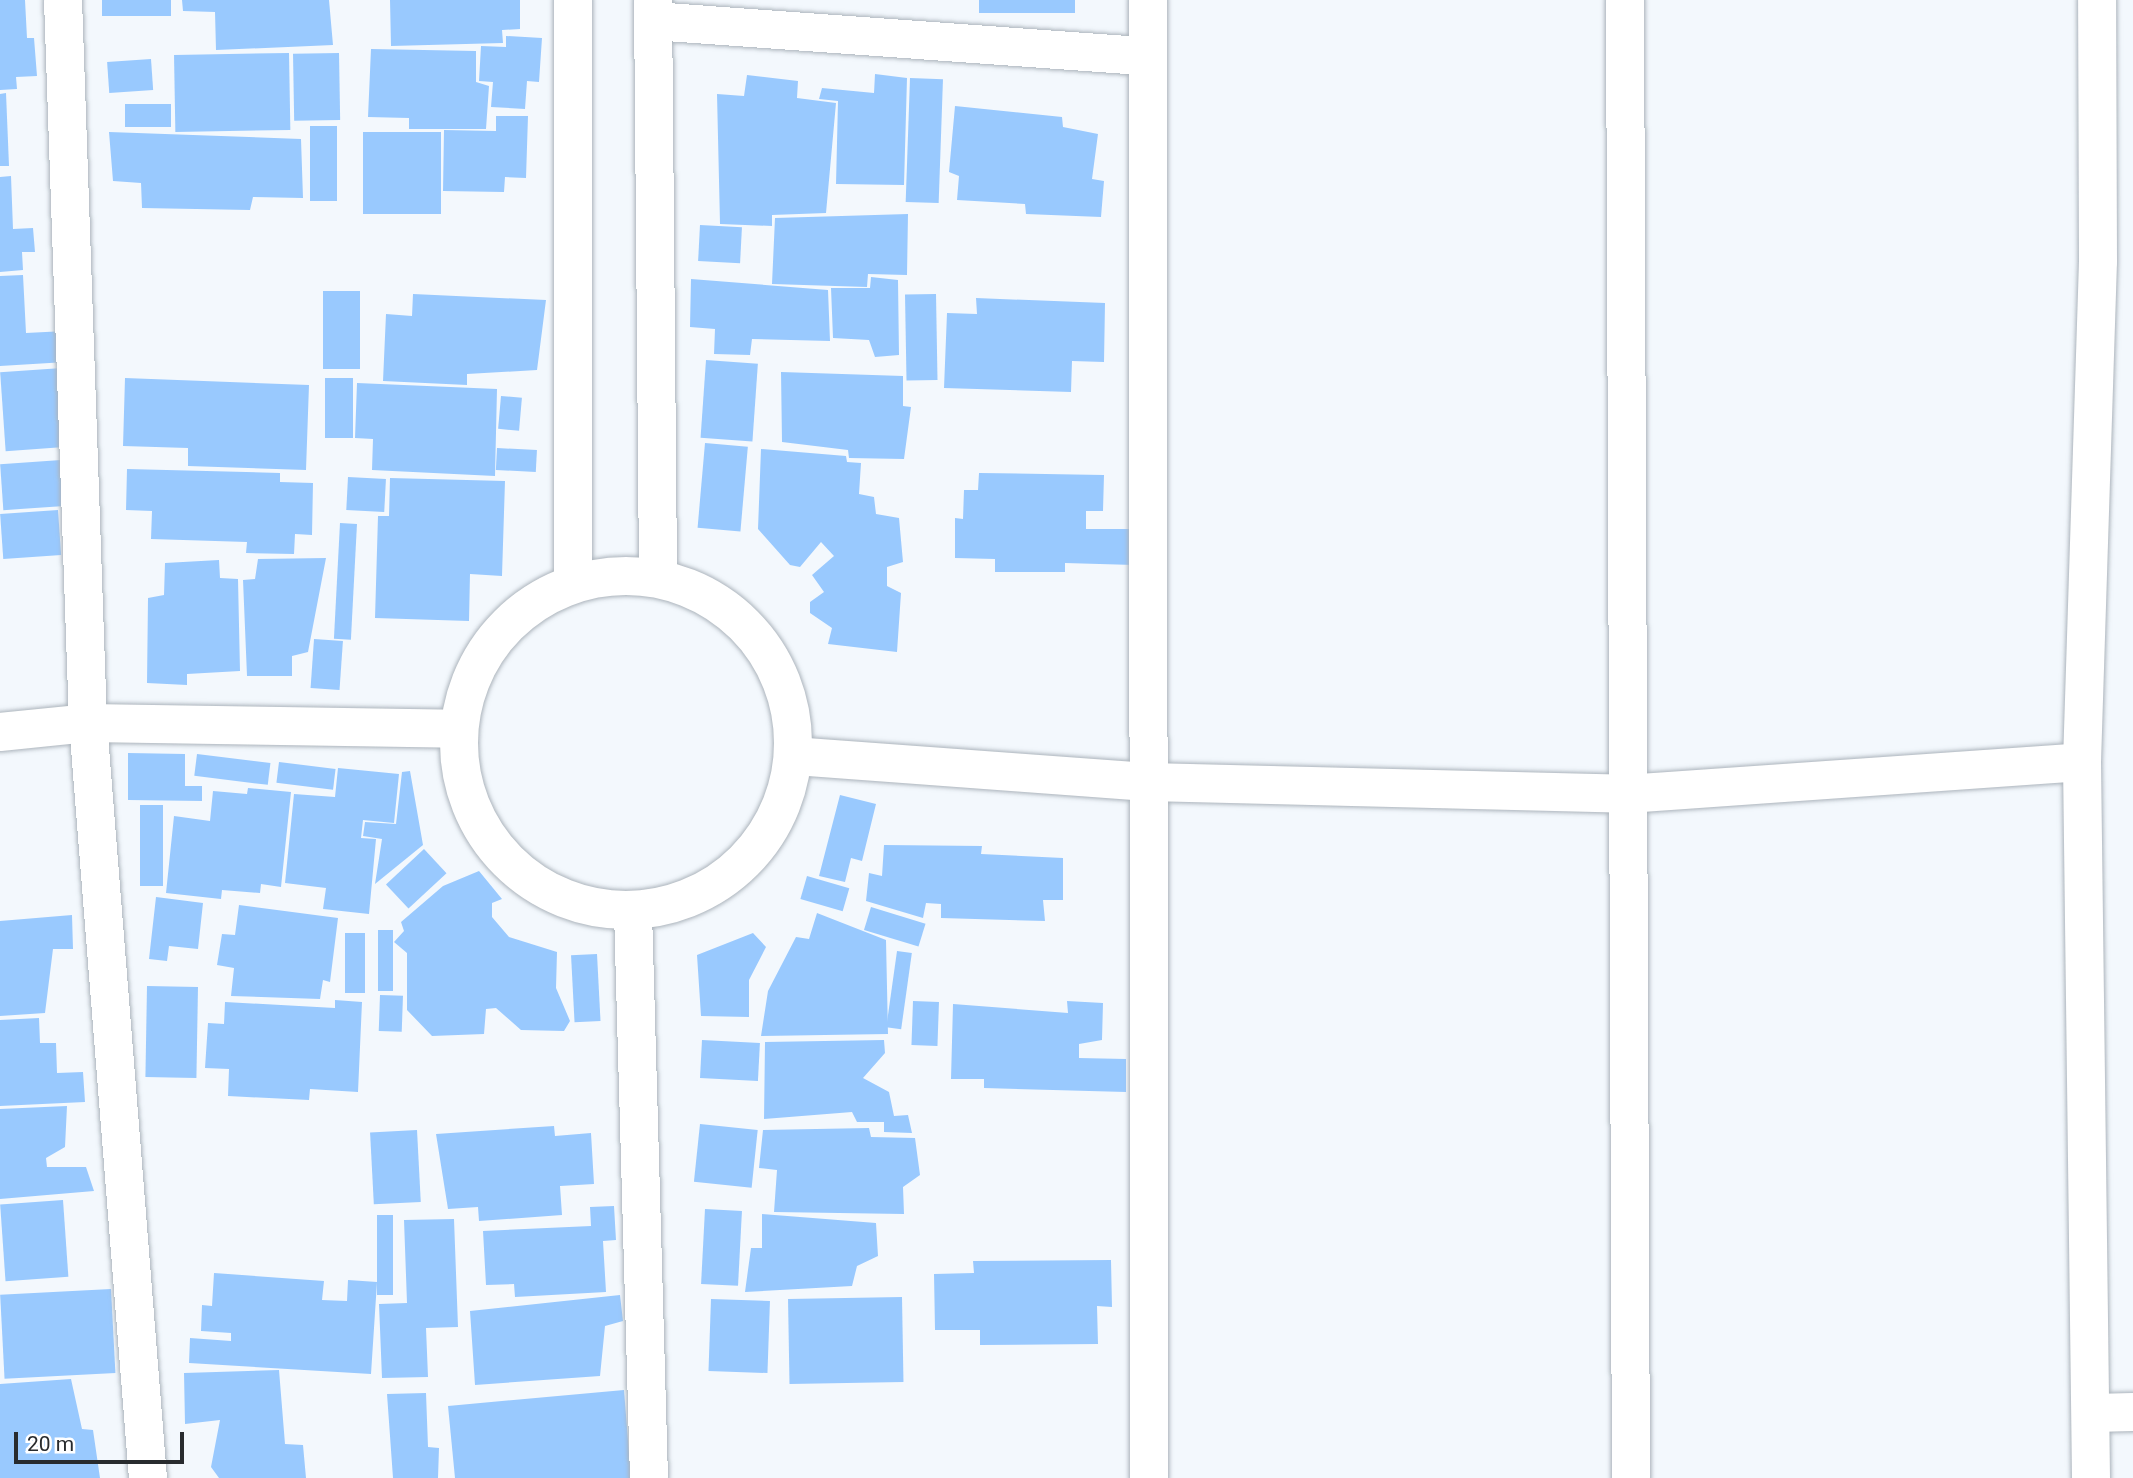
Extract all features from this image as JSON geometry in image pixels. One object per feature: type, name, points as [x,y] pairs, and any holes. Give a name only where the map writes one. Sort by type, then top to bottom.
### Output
[{"type":"street","points":[[63,0],[88,723],[148,1478]]},
{"type":"street","points":[[573,0],[573,582]]},
{"type":"street","points":[[1148,0],[1149,1478]]},
{"type":"street","points":[[1625,0],[1626,794],[1631,1478]]},
{"type":"street","points":[[2091,1478],[2093,1413],[2082,762],[2098,261],[2098,0]]},
{"type":"street","points":[[657,577],[653,11],[1147,57]]},
{"type":"street","points":[[657,577],[704,593],[753,633],[786,690],[794,756],[777,820],[736,871],[678,904],[633,912],[549,894],[498,852],[465,795],[457,729],[475,666],[515,614],[573,582],[657,577]]},
{"type":"street","points":[[0,732],[88,723],[457,729]]},
{"type":"street","points":[[794,756],[1149,782],[1626,794],[2082,762]]},
{"type":"street","points":[[633,912],[649,1478]]},
{"type":"street","points":[[2093,1413],[2133,1412]]},
{"type":"building","points":[[0,0],[25,0],[27,38],[34,38],[37,76],[16,77],[17,89],[0,90]]},
{"type":"building","points":[[102,0],[171,0],[171,16],[102,16]]},
{"type":"building","points":[[182,0],[329,0],[333,45],[216,50],[215,12],[183,11]]},
{"type":"building","points":[[390,0],[520,0],[520,29],[502,30],[503,43],[391,46]]},
{"type":"building","points":[[979,0],[1075,0],[1075,13],[979,13]]},
{"type":"building","points":[[506,36],[542,38],[539,82],[527,81],[525,109],[491,107],[493,82],[479,81],[481,46],[506,47]]},
{"type":"building","points":[[371,49],[476,51],[476,82],[489,86],[486,129],[409,129],[409,118],[368,117]]},
{"type":"building","points":[[289,53],[290,130],[175,132],[174,55]]},
{"type":"building","points":[[339,53],[340,120],[294,121],[293,54]]},
{"type":"building","points":[[151,59],[153,90],[109,93],[107,62]]},
{"type":"building","points":[[875,74],[907,78],[904,185],[836,184],[838,101],[819,99],[822,88],[874,93]]},
{"type":"building","points":[[747,75],[798,81],[797,98],[836,103],[826,213],[772,215],[772,226],[720,224],[717,94],[744,96]]},
{"type":"building","points":[[910,78],[943,79],[939,203],[906,202]]},
{"type":"building","points":[[6,93],[9,166],[0,166],[0,94]]},
{"type":"building","points":[[125,104],[171,104],[171,127],[125,127]]},
{"type":"building","points":[[955,106],[1062,117],[1063,127],[1098,134],[1092,179],[1104,181],[1101,217],[1026,214],[1025,204],[957,200],[959,176],[949,172]]},
{"type":"building","points":[[496,116],[528,116],[526,178],[505,177],[504,192],[443,191],[444,130],[496,131]]},
{"type":"building","points":[[310,126],[337,126],[337,201],[310,201]]},
{"type":"building","points":[[109,132],[301,139],[303,198],[253,197],[250,210],[142,208],[141,183],[113,181]]},
{"type":"building","points":[[363,132],[441,132],[441,214],[363,214]]},
{"type":"building","points":[[11,176],[13,229],[33,228],[35,252],[22,252],[23,270],[0,272],[0,177]]},
{"type":"building","points":[[908,214],[907,275],[868,274],[867,287],[772,284],[775,218]]},
{"type":"building","points":[[700,225],[742,227],[740,263],[698,261]]},
{"type":"building","points":[[23,275],[26,333],[65,331],[66,362],[0,366],[0,276]]},
{"type":"building","points":[[871,277],[898,280],[899,355],[875,357],[869,340],[833,338],[831,288],[870,288]]},
{"type":"building","points":[[691,279],[828,290],[830,341],[752,339],[750,355],[714,354],[715,329],[690,327]]},
{"type":"building","points":[[323,291],[360,291],[360,369],[323,369]]},
{"type":"building","points":[[413,294],[546,300],[537,370],[467,374],[467,385],[383,381],[386,314],[412,316]]},
{"type":"building","points":[[936,294],[938,380],[907,381],[905,295]]},
{"type":"building","points":[[976,298],[1105,303],[1104,362],[1072,361],[1071,392],[944,388],[947,313],[977,314]]},
{"type":"building","points":[[706,360],[758,364],[752,441],[701,438]]},
{"type":"building","points":[[62,368],[68,447],[6,451],[0,372]]},
{"type":"building","points":[[781,372],[903,376],[903,406],[911,407],[904,459],[849,458],[848,450],[782,442]]},
{"type":"building","points":[[125,378],[309,385],[306,470],[188,466],[188,448],[123,446]]},
{"type":"building","points":[[325,378],[353,378],[353,438],[325,438]]},
{"type":"building","points":[[357,383],[497,389],[495,476],[372,470],[373,439],[355,438]]},
{"type":"building","points":[[501,396],[522,398],[519,431],[498,429]]},
{"type":"building","points":[[705,443],[748,447],[740,531],[698,528]]},
{"type":"building","points":[[497,448],[537,450],[536,472],[496,470]]},
{"type":"building","points":[[761,449],[846,456],[847,462],[861,463],[859,494],[874,497],[876,514],[899,518],[903,562],[887,567],[887,586],[901,593],[897,652],[828,644],[832,628],[810,613],[810,602],[824,592],[812,575],[834,556],[821,542],[800,567],[790,565],[758,529]]},
{"type":"building","points":[[61,460],[64,506],[3,510],[0,464]]},
{"type":"building","points":[[127,469],[280,473],[280,482],[313,483],[312,535],[295,534],[294,554],[246,553],[247,542],[151,539],[152,511],[126,510]]},
{"type":"building","points":[[979,473],[1104,475],[1103,511],[1086,511],[1086,529],[1134,529],[1134,565],[1065,563],[1065,572],[995,572],[995,559],[955,558],[955,518],[963,519],[964,490],[978,490]]},
{"type":"building","points":[[348,477],[386,479],[384,512],[346,510]]},
{"type":"building","points":[[390,478],[505,481],[502,576],[470,574],[469,621],[375,618],[378,516],[389,516]]},
{"type":"building","points":[[58,510],[61,555],[3,559],[0,514]]},
{"type":"building","points":[[340,523],[357,524],[351,640],[334,639]]},
{"type":"building","points":[[326,558],[308,652],[292,656],[292,676],[247,676],[243,580],[255,579],[258,559]]},
{"type":"building","points":[[219,560],[220,578],[238,579],[240,671],[187,674],[187,685],[147,683],[148,598],[164,595],[165,563]]},
{"type":"building","points":[[314,639],[343,641],[340,690],[311,688]]},
{"type":"building","points":[[128,753],[185,754],[185,786],[202,786],[202,801],[128,800]]},
{"type":"building","points":[[197,754],[270,763],[268,785],[194,776]]},
{"type":"building","points":[[279,762],[336,769],[333,790],[276,783]]},
{"type":"building","points":[[338,768],[399,774],[394,823],[363,820],[361,838],[376,839],[369,914],[323,909],[326,888],[285,883],[294,794],[335,797]]},
{"type":"building","points":[[410,771],[423,845],[375,884],[382,839],[363,836],[365,822],[396,824],[402,772]]},
{"type":"building","points":[[248,788],[291,792],[281,887],[261,884],[260,893],[222,890],[221,899],[166,893],[174,816],[210,821],[213,791],[247,794]]},
{"type":"building","points":[[840,795],[876,804],[862,861],[851,858],[845,882],[819,876]]},
{"type":"building","points":[[140,805],[163,805],[163,886],[140,886]]},
{"type":"building","points":[[884,845],[982,846],[981,854],[1063,858],[1063,900],[1043,900],[1045,921],[941,918],[941,904],[926,903],[923,918],[866,901],[869,873],[882,876]]},
{"type":"building","points":[[424,849],[447,873],[408,909],[386,884]]},
{"type":"building","points":[[479,871],[502,899],[492,903],[492,917],[509,937],[557,952],[556,988],[570,1021],[564,1031],[521,1030],[496,1008],[486,1009],[484,1034],[432,1036],[407,1010],[407,953],[394,942],[404,931],[401,922],[443,886]]},
{"type":"building","points":[[807,876],[849,888],[843,911],[800,899]]},
{"type":"building","points":[[156,897],[203,903],[198,949],[169,946],[167,961],[149,959]]},
{"type":"building","points":[[239,905],[338,918],[330,982],[323,980],[320,999],[231,996],[234,968],[217,965],[222,934],[235,935]]},
{"type":"building","points":[[871,907],[926,924],[918,947],[864,930]]},
{"type":"building","points":[[817,913],[886,940],[888,1034],[761,1036],[768,991],[796,937],[809,939]]},
{"type":"building","points":[[72,915],[73,949],[53,949],[45,1013],[0,1016],[0,921]]},
{"type":"building","points":[[378,930],[393,930],[393,991],[378,991]]},
{"type":"building","points":[[345,933],[365,933],[365,993],[345,993]]},
{"type":"building","points":[[753,933],[766,947],[749,980],[749,1017],[701,1016],[697,955]]},
{"type":"building","points":[[897,951],[912,953],[901,1029],[886,1027]]},
{"type":"building","points":[[597,954],[601,1021],[575,1022],[571,955]]},
{"type":"building","points":[[147,986],[198,987],[196,1078],[145,1077]]},
{"type":"building","points":[[380,995],[403,996],[402,1032],[379,1031]]},
{"type":"building","points":[[335,1000],[362,1002],[358,1092],[310,1089],[309,1100],[228,1096],[229,1069],[205,1068],[208,1023],[224,1024],[225,1002],[335,1008]]},
{"type":"building","points":[[913,1001],[939,1002],[937,1046],[911,1045]]},
{"type":"building","points":[[1067,1001],[1103,1003],[1102,1040],[1079,1044],[1079,1058],[1126,1059],[1126,1092],[984,1088],[984,1079],[951,1079],[953,1004],[1068,1013]]},
{"type":"building","points":[[39,1018],[40,1043],[56,1043],[57,1073],[83,1072],[85,1102],[0,1106],[0,1020]]},
{"type":"building","points":[[702,1040],[760,1043],[758,1081],[700,1078]]},
{"type":"building","points":[[884,1040],[885,1053],[863,1078],[889,1092],[894,1116],[908,1115],[912,1133],[884,1132],[884,1122],[857,1122],[852,1112],[764,1119],[765,1042]]},
{"type":"building","points":[[67,1106],[65,1147],[46,1158],[47,1167],[86,1167],[94,1191],[0,1199],[0,1109]]},
{"type":"building","points":[[700,1124],[758,1130],[752,1188],[694,1182]]},
{"type":"building","points":[[554,1126],[555,1136],[591,1133],[594,1184],[560,1186],[562,1215],[479,1221],[478,1207],[448,1209],[436,1134]]},
{"type":"building","points":[[869,1128],[871,1137],[915,1138],[920,1175],[903,1187],[904,1214],[774,1212],[777,1170],[759,1168],[763,1130]]},
{"type":"building","points":[[417,1130],[421,1202],[374,1204],[370,1132]]},
{"type":"building","points":[[63,1200],[68,1277],[6,1281],[0,1204]]},
{"type":"building","points":[[614,1206],[616,1240],[603,1241],[606,1292],[515,1297],[514,1284],[486,1285],[483,1231],[591,1226],[590,1207]]},
{"type":"building","points":[[705,1209],[742,1211],[738,1286],[701,1284]]},
{"type":"building","points":[[762,1214],[876,1223],[878,1256],[857,1266],[852,1286],[745,1292],[751,1248],[762,1248]]},
{"type":"building","points":[[377,1215],[393,1215],[393,1295],[377,1295]]},
{"type":"building","points":[[454,1219],[458,1327],[426,1328],[428,1377],[382,1378],[379,1304],[407,1303],[404,1220]]},
{"type":"building","points":[[1111,1260],[1112,1307],[1097,1306],[1098,1344],[980,1345],[980,1330],[935,1330],[934,1274],[974,1273],[973,1261]]},
{"type":"building","points":[[214,1273],[324,1281],[322,1300],[347,1301],[348,1280],[377,1282],[371,1374],[189,1363],[190,1338],[231,1341],[231,1333],[201,1331],[202,1305],[212,1306]]},
{"type":"building","points":[[111,1289],[115,1373],[5,1379],[0,1295]]},
{"type":"building","points":[[620,1295],[623,1321],[605,1326],[600,1376],[475,1385],[470,1311]]},
{"type":"building","points":[[902,1297],[903,1382],[790,1384],[788,1299]]},
{"type":"building","points":[[711,1299],[770,1301],[767,1373],[708,1371]]},
{"type":"building","points":[[279,1370],[285,1444],[303,1445],[306,1478],[219,1478],[211,1467],[220,1420],[185,1424],[184,1373]]},
{"type":"building","points":[[71,1379],[82,1429],[93,1430],[100,1478],[0,1478],[0,1384]]},
{"type":"building","points":[[624,1390],[631,1478],[455,1478],[448,1406]]},
{"type":"building","points":[[426,1393],[428,1447],[439,1448],[438,1478],[393,1478],[387,1394]]}]
